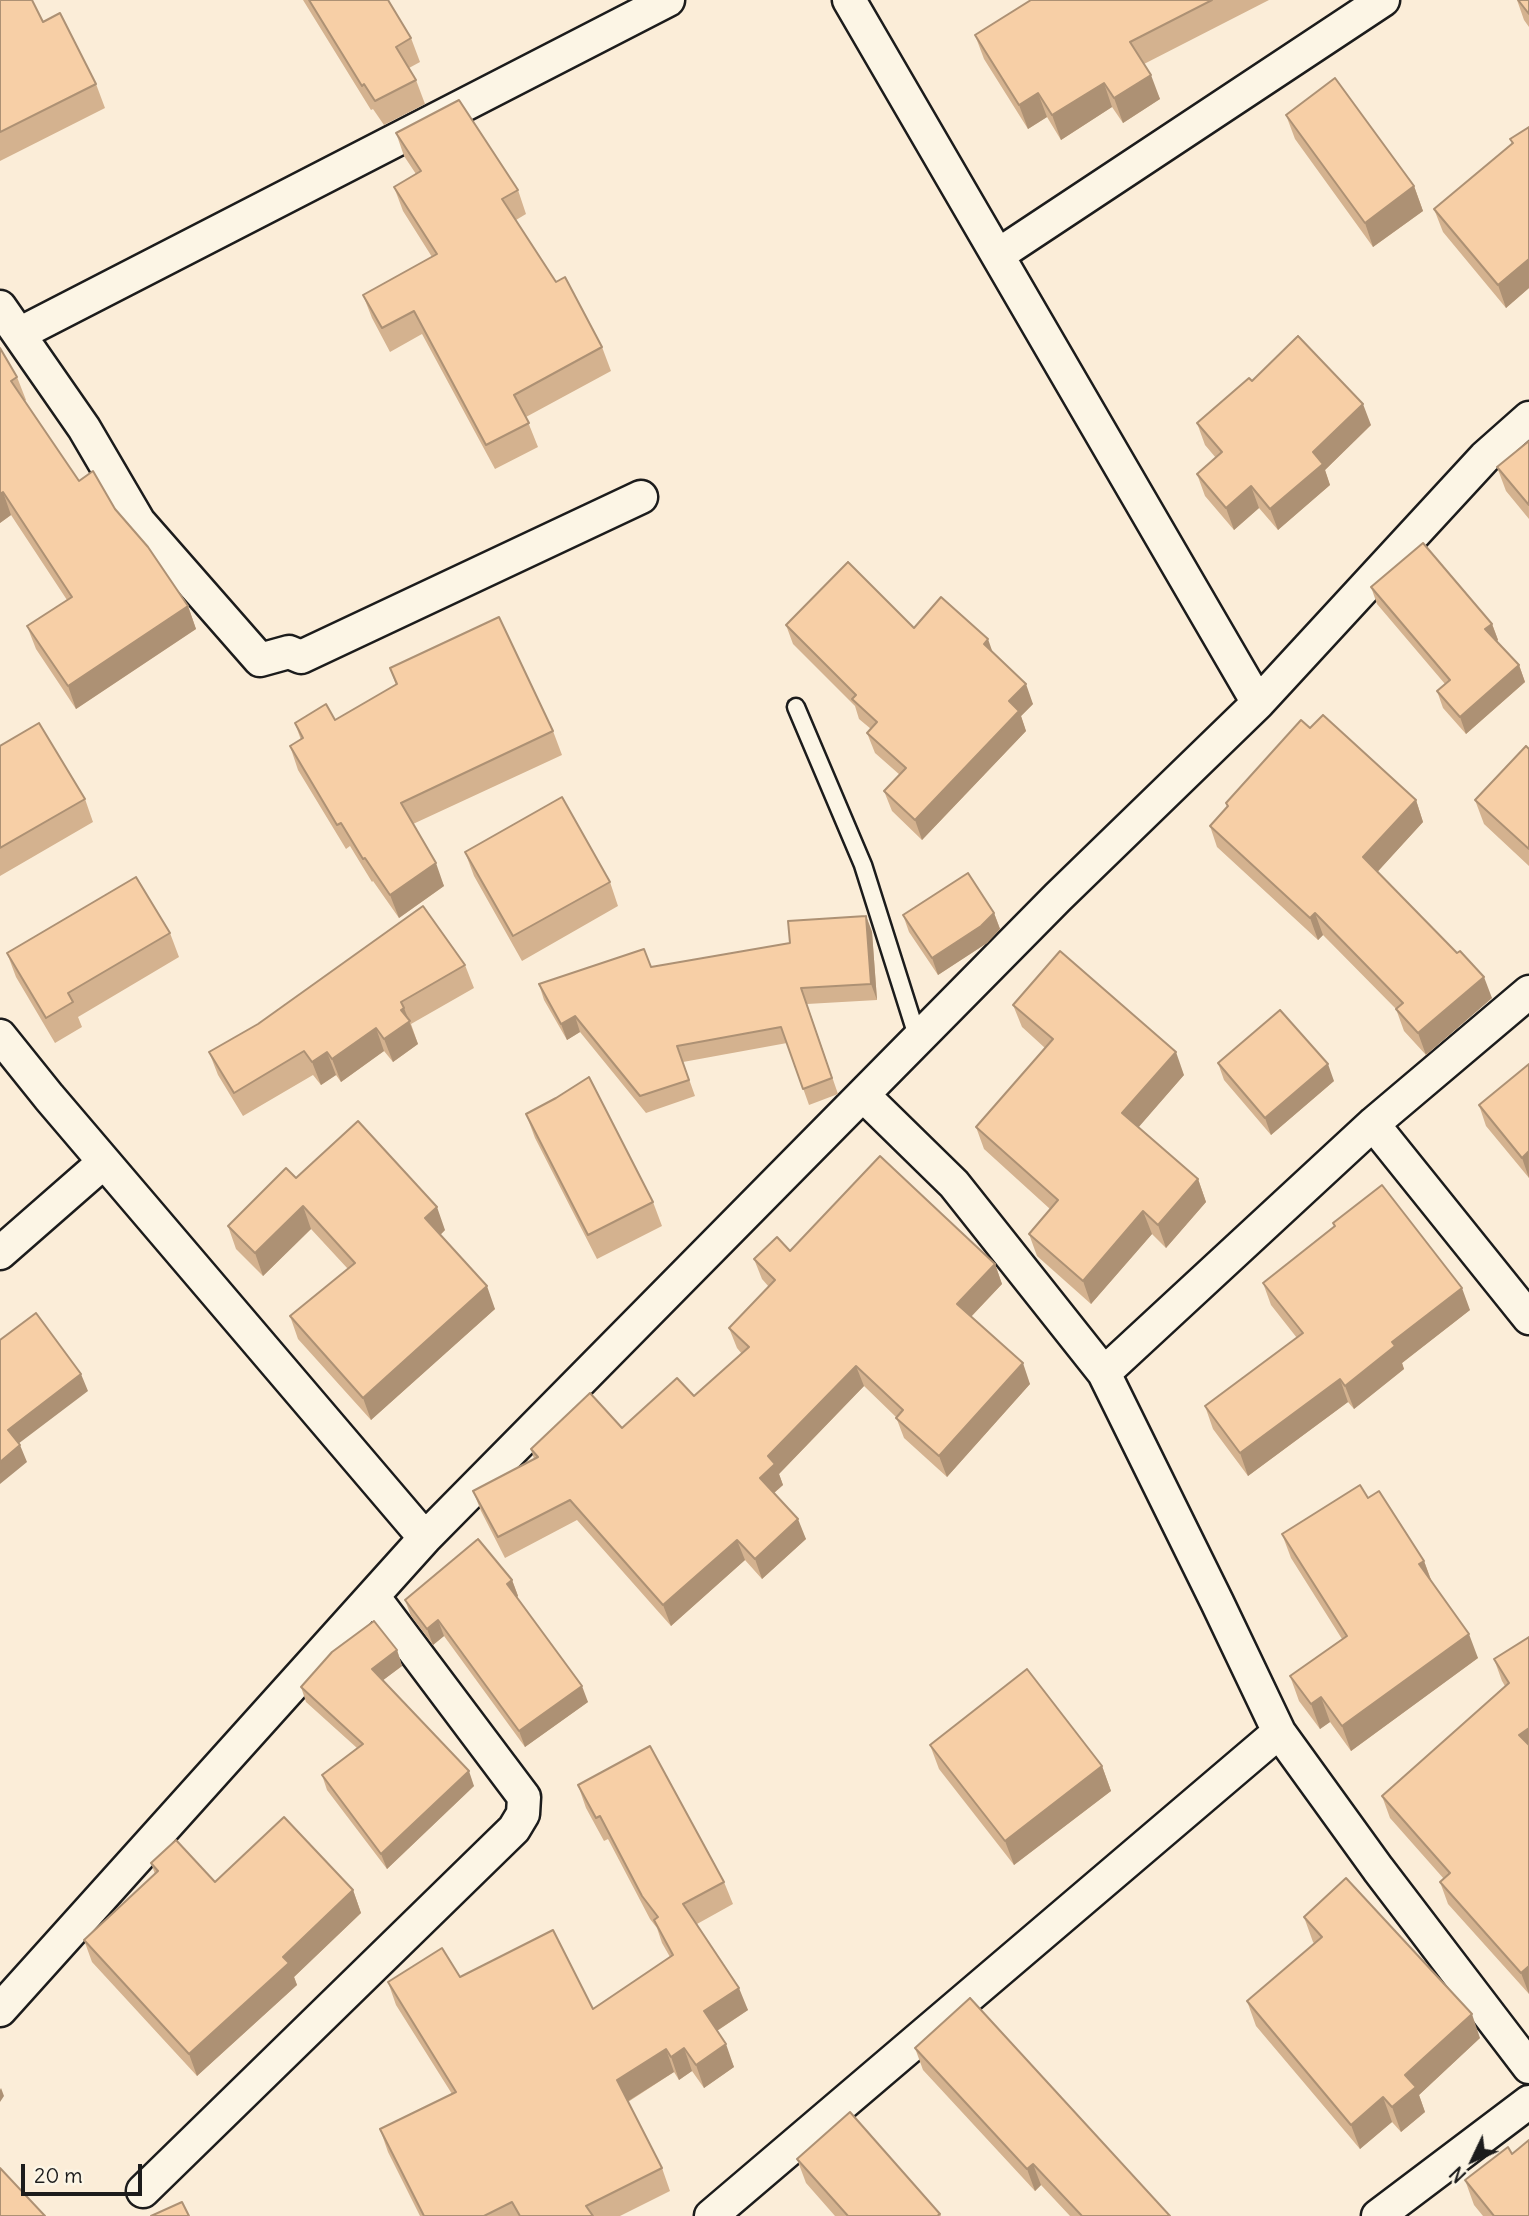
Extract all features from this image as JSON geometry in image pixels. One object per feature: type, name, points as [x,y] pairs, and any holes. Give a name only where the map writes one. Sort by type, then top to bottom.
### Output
[{"type":"street","points":[[19,334],[668,0]]},
{"type":"street","points":[[849,0],[1258,703]]},
{"type":"street","points":[[998,256],[1383,0]]},
{"type":"street","points":[[0,307],[84,428],[139,522],[260,660],[289,652],[301,657],[641,497]]},
{"type":"street","points":[[0,2010],[425,1538],[1058,897],[1258,703],[1485,457],[1529,418]]},
{"type":"street","points":[[1104,1373],[1373,1124],[1529,992]]},
{"type":"street","points":[[0,1036],[425,1538]]},
{"type":"street","points":[[863,1095],[954,1184],[1104,1373],[1279,1732],[1378,1869],[1529,2067]]},
{"type":"street","points":[[1373,1124],[1529,1318]]},
{"type":"street","points":[[0,1253],[104,1162]]},
{"type":"street","points":[[143,2191],[514,1829],[523,1814],[524,1797],[373,1596]]},
{"type":"street","points":[[711,2216],[1279,1732]]},
{"type":"street","points":[[1378,2216],[1529,2102]]},
{"type":"lane","points":[[796,706],[863,865],[918,1039]]},
{"type":"building","points":[[0,0],[32,0],[43,22],[60,13],[96,84],[0,132]]},
{"type":"building","points":[[309,0],[388,0],[411,38],[396,47],[416,80],[375,101],[364,84],[362,86]]},
{"type":"building","points":[[1031,0],[1212,0],[1130,42],[1151,75],[1114,98],[1104,83],[1052,115],[1038,93],[1019,105],[975,35]]},
{"type":"building","points":[[1518,0],[1529,0],[1529,14]]},
{"type":"building","points":[[1335,78],[1414,186],[1365,223],[1286,115]]},
{"type":"building","points":[[459,100],[518,190],[502,199],[556,282],[565,277],[602,347],[514,395],[529,423],[486,445],[414,311],[382,328],[363,295],[437,254],[394,187],[421,171],[396,133]]},
{"type":"building","points":[[1529,127],[1529,259],[1498,285],[1434,209],[1513,143],[1510,139]]},
{"type":"building","points":[[1298,336],[1363,404],[1313,452],[1323,464],[1270,509],[1251,486],[1226,508],[1197,474],[1222,452],[1197,423],[1249,378],[1252,381]]},
{"type":"building","points":[[0,348],[17,377],[11,381],[79,481],[93,471],[115,509],[148,547],[188,606],[68,686],[27,626],[72,597],[3,492],[0,494]]},
{"type":"building","points":[[1529,441],[1529,505],[1497,467]]},
{"type":"building","points":[[1423,543],[1492,624],[1485,629],[1519,665],[1460,717],[1437,691],[1450,680],[1371,587]]},
{"type":"building","points":[[848,562],[914,628],[941,597],[988,639],[984,644],[1026,684],[1009,701],[1019,711],[915,820],[884,791],[906,768],[867,733],[877,722],[852,699],[856,695],[786,625]]},
{"type":"building","points":[[499,617],[553,731],[401,803],[436,863],[390,895],[341,823],[337,825],[290,746],[303,738],[295,723],[326,704],[335,720],[397,684],[390,668]]},
{"type":"building","points":[[1323,715],[1416,800],[1363,857],[1484,977],[1418,1033],[1396,1009],[1403,1003],[1315,913],[1310,918],[1210,826],[1228,806],[1226,803],[1301,720],[1310,728]]},
{"type":"building","points":[[39,723],[85,799],[0,848],[0,746]]},
{"type":"building","points":[[1526,746],[1529,749],[1529,849],[1475,800]]},
{"type":"building","points":[[562,797],[610,882],[513,936],[465,852]]},
{"type":"building","points":[[968,873],[994,913],[981,926],[932,958],[903,915]]},
{"type":"building","points":[[136,877],[170,933],[68,993],[73,1002],[46,1018],[7,953]]},
{"type":"building","points":[[423,906],[465,965],[401,1002],[404,1008],[401,1010],[410,1021],[384,1039],[376,1028],[332,1059],[327,1052],[312,1062],[304,1051],[234,1093],[209,1052],[258,1024]]},
{"type":"building","points":[[866,916],[871,984],[801,988],[832,1078],[803,1089],[781,1027],[677,1046],[689,1080],[640,1096],[575,1016],[561,1024],[539,984],[644,949],[651,967],[790,943],[788,921]]},
{"type":"building","points":[[1060,951],[1176,1052],[1122,1113],[1198,1179],[1158,1225],[1143,1211],[1083,1281],[1029,1234],[1058,1200],[976,1127],[1053,1039],[1013,1005]]},
{"type":"building","points":[[1280,1010],[1328,1064],[1265,1118],[1218,1063]]},
{"type":"building","points":[[1529,1064],[1529,1151],[1522,1158],[1479,1105]]},
{"type":"building","points":[[589,1077],[653,1202],[588,1235],[526,1114]]},
{"type":"building","points":[[358,1121],[437,1207],[425,1218],[487,1286],[363,1398],[290,1316],[355,1263],[303,1206],[255,1253],[228,1226],[286,1168],[296,1178]]},
{"type":"building","points":[[880,1156],[995,1264],[957,1304],[1023,1363],[939,1456],[896,1418],[903,1410],[856,1366],[768,1456],[775,1464],[760,1478],[798,1519],[755,1559],[737,1540],[663,1605],[570,1500],[498,1537],[473,1491],[538,1457],[531,1449],[590,1393],[622,1428],[677,1378],[694,1396],[749,1347],[729,1328],[775,1280],[754,1259],[777,1237],[790,1251]]},
{"type":"building","points":[[1382,1185],[1462,1288],[1392,1342],[1395,1346],[1345,1386],[1340,1379],[1240,1453],[1205,1406],[1303,1333],[1263,1283]]},
{"type":"building","points":[[36,1313],[81,1374],[8,1430],[20,1445],[0,1462],[0,1340]]},
{"type":"building","points":[[1360,1485],[1368,1498],[1379,1491],[1424,1561],[1419,1564],[1469,1634],[1342,1726],[1321,1697],[1311,1704],[1290,1676],[1347,1636],[1282,1534]]},
{"type":"building","points":[[478,1539],[512,1580],[507,1584],[582,1686],[519,1731],[438,1620],[427,1629],[405,1600]]},
{"type":"building","points":[[374,1621],[397,1650],[372,1669],[469,1771],[381,1854],[322,1775],[363,1744],[301,1687],[332,1652]]},
{"type":"building","points":[[1529,1637],[1529,1728],[1519,1735],[1529,1745],[1529,1966],[1521,1973],[1440,1882],[1450,1873],[1382,1796],[1509,1683],[1494,1659]]},
{"type":"building","points":[[1027,1669],[1102,1766],[1005,1841],[930,1745]]},
{"type":"building","points":[[650,1746],[724,1882],[683,1904],[739,1988],[704,2011],[726,2044],[696,2065],[684,2048],[671,2057],[666,2049],[617,2080],[662,2168],[586,2206],[593,2216],[520,2216],[512,2202],[484,2216],[424,2216],[380,2129],[456,2092],[388,1982],[442,1948],[460,1977],[553,1930],[593,2009],[673,1955],[654,1920],[658,1917],[642,1896],[600,1816],[596,1818],[578,1785]]},
{"type":"building","points":[[284,1817],[353,1890],[283,1957],[289,1963],[189,2054],[84,1940],[158,1871],[151,1863],[176,1840],[215,1882]]},
{"type":"building","points":[[1346,1878],[1472,2014],[1405,2075],[1416,2087],[1392,2107],[1383,2097],[1351,2125],[1247,2001],[1322,1937],[1304,1917]]},
{"type":"building","points":[[970,1998],[1170,2216],[1082,2216],[1033,2164],[1027,2169],[915,2048]]},
{"type":"building","points":[[850,2112],[940,2214],[848,2216],[797,2159]]},
{"type":"building","points":[[1529,2140],[1529,2216],[1494,2216],[1465,2180],[1508,2147],[1512,2154]]},
{"type":"building","points":[[0,2168],[45,2216],[0,2216]]},
{"type":"building","points":[[182,2202],[189,2216],[151,2216]]}]
